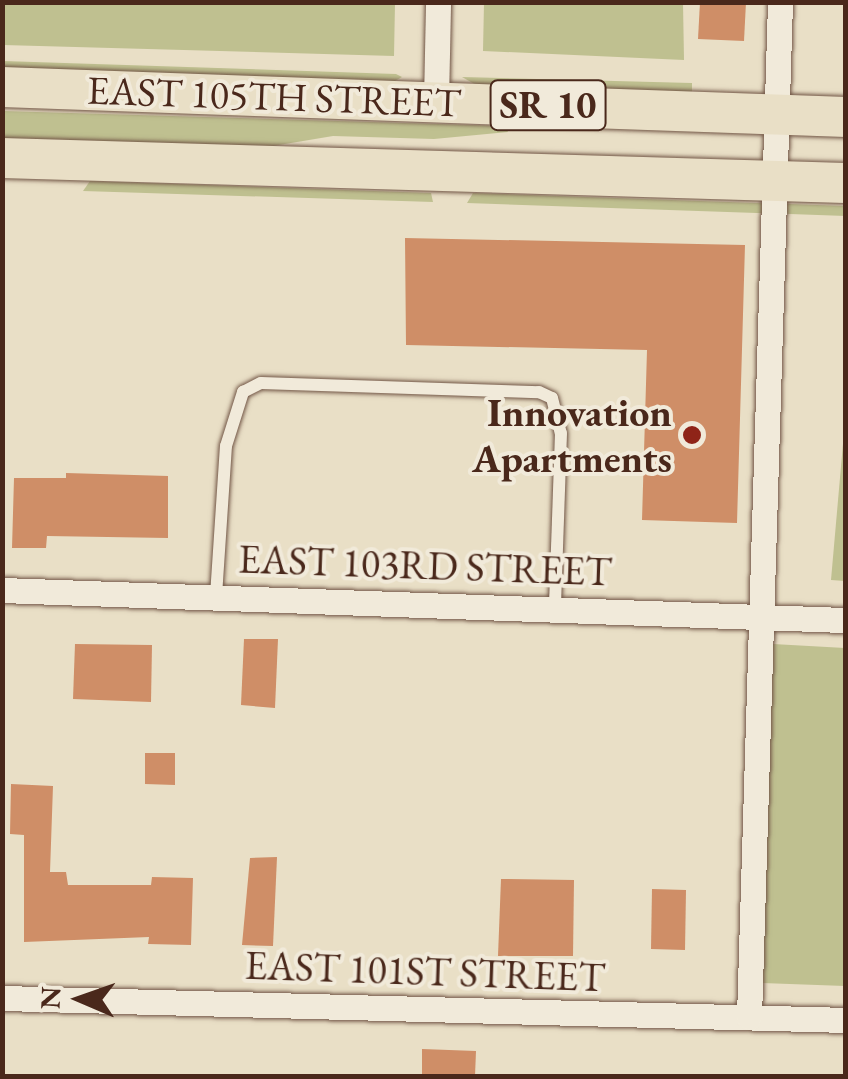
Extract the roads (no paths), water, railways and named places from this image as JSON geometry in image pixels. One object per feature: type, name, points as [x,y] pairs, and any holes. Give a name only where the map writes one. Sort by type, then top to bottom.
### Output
[{"type":"main road","name":"EAST 105TH STREET","points":[[2,87],[846,117]]},
{"type":"main road","name":"EAST 105TH STREET","points":[[2,158],[846,183]]},
{"type":"street","points":[[436,102],[438,2]]},
{"type":"street","points":[[749,1018],[780,2]]},
{"type":"street","name":"EAST 103RD STREET","points":[[2,590],[555,605],[846,620]]},
{"type":"street","name":"EAST 101ST STREET","points":[[2,998],[846,1020]]},
{"type":"lane","points":[[216,596],[224,492],[236,408],[243,392],[262,383],[520,391],[552,398],[558,412],[555,605]]},
{"type":"place","name":"Innovation Apartments","points":[[692,435]]}]
